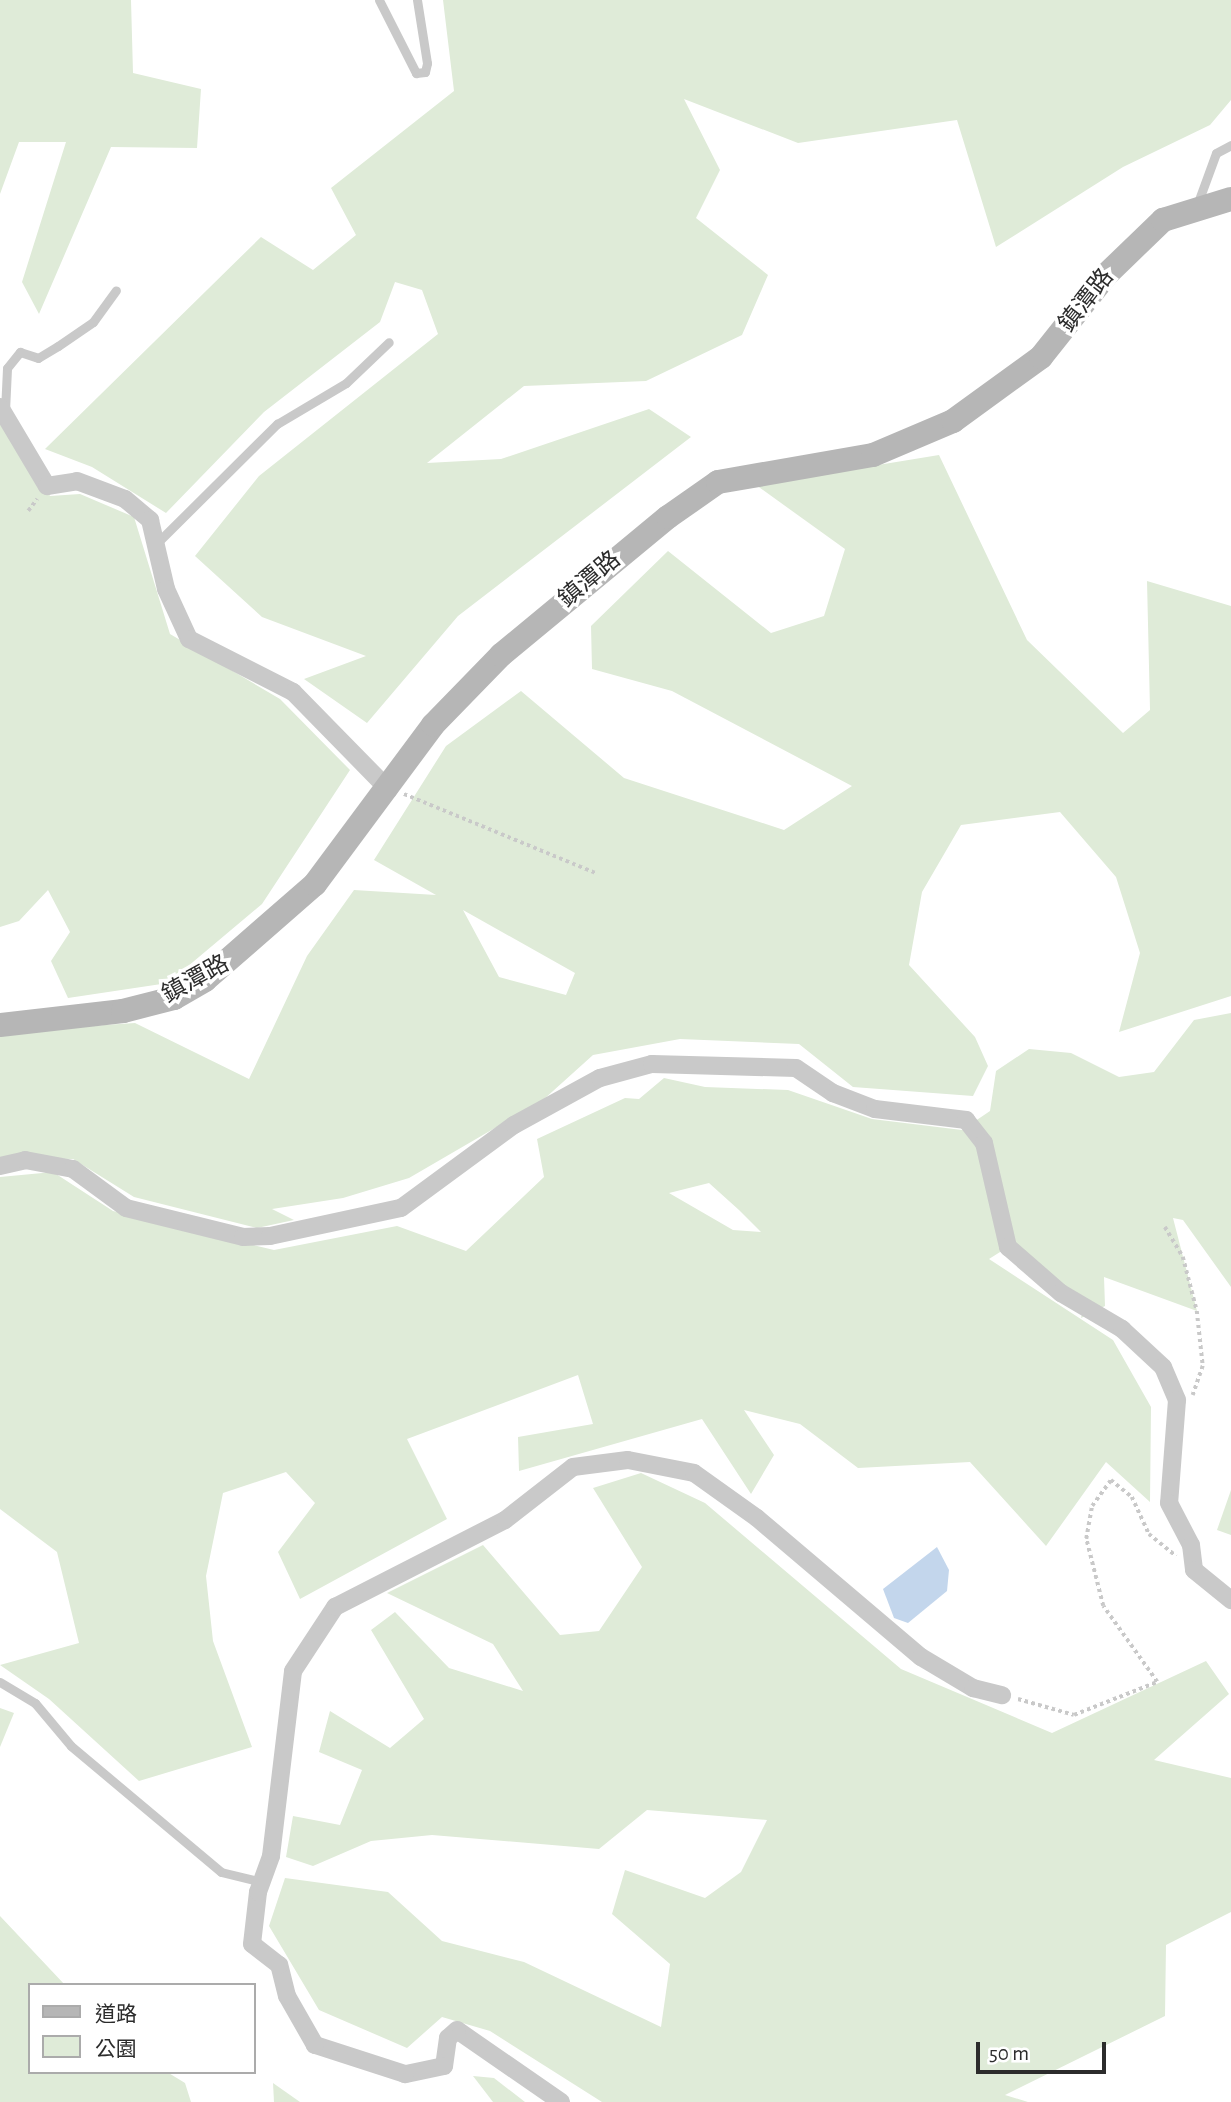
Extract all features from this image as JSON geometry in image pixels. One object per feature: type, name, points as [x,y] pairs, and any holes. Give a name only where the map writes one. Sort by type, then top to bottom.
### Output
[{"type":"street","name":"鎮潭路","points":[[0,1025],[123,1011],[174,998],[205,980],[283,917],[389,790],[433,725],[500,655],[668,517],[718,482],[873,455],[953,421],[1041,357],[1107,274],[1163,219],[1197,205],[1231,199]]},
{"type":"street","points":[[2,410],[47,486],[77,481],[125,499],[150,520],[158,542],[166,589],[190,639],[293,692],[389,790]]},
{"type":"street","points":[[0,1166],[24,1160],[73,1169],[126,1208],[243,1237],[270,1236],[401,1208],[514,1125],[600,1078],[652,1063],[796,1068],[833,1093],[875,1109],[966,1120],[984,1143],[1008,1247],[1061,1293],[1122,1329],[1163,1367],[1177,1400],[1169,1503],[1191,1545],[1194,1570],[1231,1600]]},
{"type":"street","points":[[561,2102],[457,2030],[448,2038],[444,2066],[405,2074],[315,2045],[287,1996],[279,1965],[252,1944],[262,1882],[271,1856],[293,1671],[335,1607],[505,1520],[573,1467],[628,1460],[694,1473],[921,1657],[973,1688],[1002,1695]]},
{"type":"lane","points":[[379,0],[416,73],[425,72],[427,62],[417,0]]},
{"type":"lane","points":[[1197,205],[1216,153],[1231,145]]},
{"type":"lane","points":[[2,410],[7,368],[20,352],[38,358],[58,346],[93,322],[116,290]]},
{"type":"lane","points":[[158,542],[277,424],[346,383],[389,342]]},
{"type":"lane","points":[[0,1682],[35,1703],[71,1746],[221,1872],[262,1882]]},
{"type":"path","points":[[389,790],[596,873]]},
{"type":"path","points":[[1165,1227],[1183,1257],[1197,1311],[1203,1366],[1190,1405]]},
{"type":"path","points":[[1002,1695],[1074,1715],[1157,1682],[1103,1606],[1086,1539],[1092,1506],[1111,1480],[1132,1497],[1149,1534],[1194,1570]]},
{"type":"green space","points":[[0,0],[131,0],[133,73],[201,89],[197,148],[111,147],[39,314],[22,282],[66,142],[19,142],[0,194]]},
{"type":"green space","points":[[443,0],[1231,0],[1231,100],[1210,125],[1123,167],[996,247],[957,120],[798,143],[684,99],[720,170],[696,218],[768,275],[742,335],[646,381],[524,386],[427,463],[501,459],[649,409],[691,437],[458,616],[367,723],[304,679],[366,656],[262,617],[195,556],[259,476],[438,334],[422,290],[395,282],[380,322],[264,412],[166,513],[92,467],[45,449],[261,237],[313,270],[356,235],[331,188],[454,91]]},
{"type":"green space","points":[[0,406],[50,496],[80,494],[134,517],[170,634],[280,699],[350,770],[262,904],[168,983],[68,998],[51,961],[70,932],[48,890],[19,921],[0,927]]},
{"type":"green space","points":[[939,455],[1027,640],[1123,733],[1150,710],[1147,581],[1231,606],[1231,996],[1119,1032],[1140,953],[1116,877],[1060,812],[961,825],[922,892],[909,965],[975,1037],[988,1066],[973,1096],[853,1087],[799,1044],[680,1039],[593,1055],[543,1100],[409,1178],[343,1198],[272,1209],[294,1220],[257,1228],[134,1197],[73,1159],[0,1158],[0,1032],[135,1023],[249,1079],[307,956],[354,890],[436,895],[374,860],[446,746],[521,691],[624,778],[784,830],[852,786],[672,691],[592,669],[591,626],[668,551],[771,633],[824,616],[845,549],[756,485]],"holes":[[[463,910],[575,973],[566,995],[499,977]]]},
{"type":"green space","points":[[1231,1013],[1231,1287],[1183,1220],[1173,1218],[1197,1311],[1104,1277],[1105,1306],[1081,1318],[1084,1305],[1008,1247],[989,1259],[1113,1340],[1151,1407],[1150,1502],[1106,1462],[1046,1546],[970,1462],[858,1468],[800,1424],[744,1410],[774,1455],[751,1494],[702,1419],[519,1471],[518,1437],[593,1424],[578,1375],[407,1439],[447,1519],[300,1599],[278,1552],[315,1503],[286,1472],[223,1493],[206,1576],[213,1641],[252,1747],[139,1781],[49,1699],[0,1665],[79,1643],[57,1552],[0,1509],[0,1177],[53,1172],[113,1211],[274,1250],[397,1226],[466,1251],[544,1177],[537,1139],[625,1098],[639,1099],[664,1078],[705,1087],[788,1090],[872,1119],[962,1130],[990,1111],[996,1071],[1029,1049],[1071,1053],[1119,1077],[1154,1072],[1194,1020]],"holes":[[[709,1183],[761,1232],[733,1230],[669,1193]]]},
{"type":"green space","points":[[641,1473],[705,1503],[901,1669],[1052,1733],[1206,1661],[1229,1694],[1154,1760],[1231,1778],[1231,1912],[1166,1945],[1165,2016],[1005,2095],[1028,2102],[602,2102],[490,2031],[442,2017],[407,2048],[319,2010],[269,1926],[285,1878],[388,1892],[442,1941],[524,1962],[661,2027],[670,1964],[612,1914],[625,1870],[705,1898],[741,1872],[767,1820],[647,1810],[599,1849],[432,1835],[371,1841],[313,1866],[286,1857],[293,1816],[340,1825],[362,1770],[319,1752],[330,1711],[390,1748],[424,1719],[371,1630],[395,1612],[449,1668],[523,1691],[493,1644],[387,1593],[483,1545],[560,1635],[599,1631],[642,1567],[593,1488]]},
{"type":"green space","points":[[1231,1490],[1231,1535],[1217,1530]]},
{"type":"green space","points":[[0,1708],[14,1713],[0,1747]]},
{"type":"green space","points":[[0,1916],[63,1983],[28,1983],[28,2074],[170,2074],[185,2083],[191,2102],[0,2102]]},
{"type":"green space","points":[[473,2076],[494,2078],[525,2102],[493,2102]]},
{"type":"green space","points":[[273,2083],[300,2102],[274,2102]]},
{"type":"water","points":[[937,1547],[949,1570],[947,1591],[908,1623],[894,1618],[883,1589]]}]
